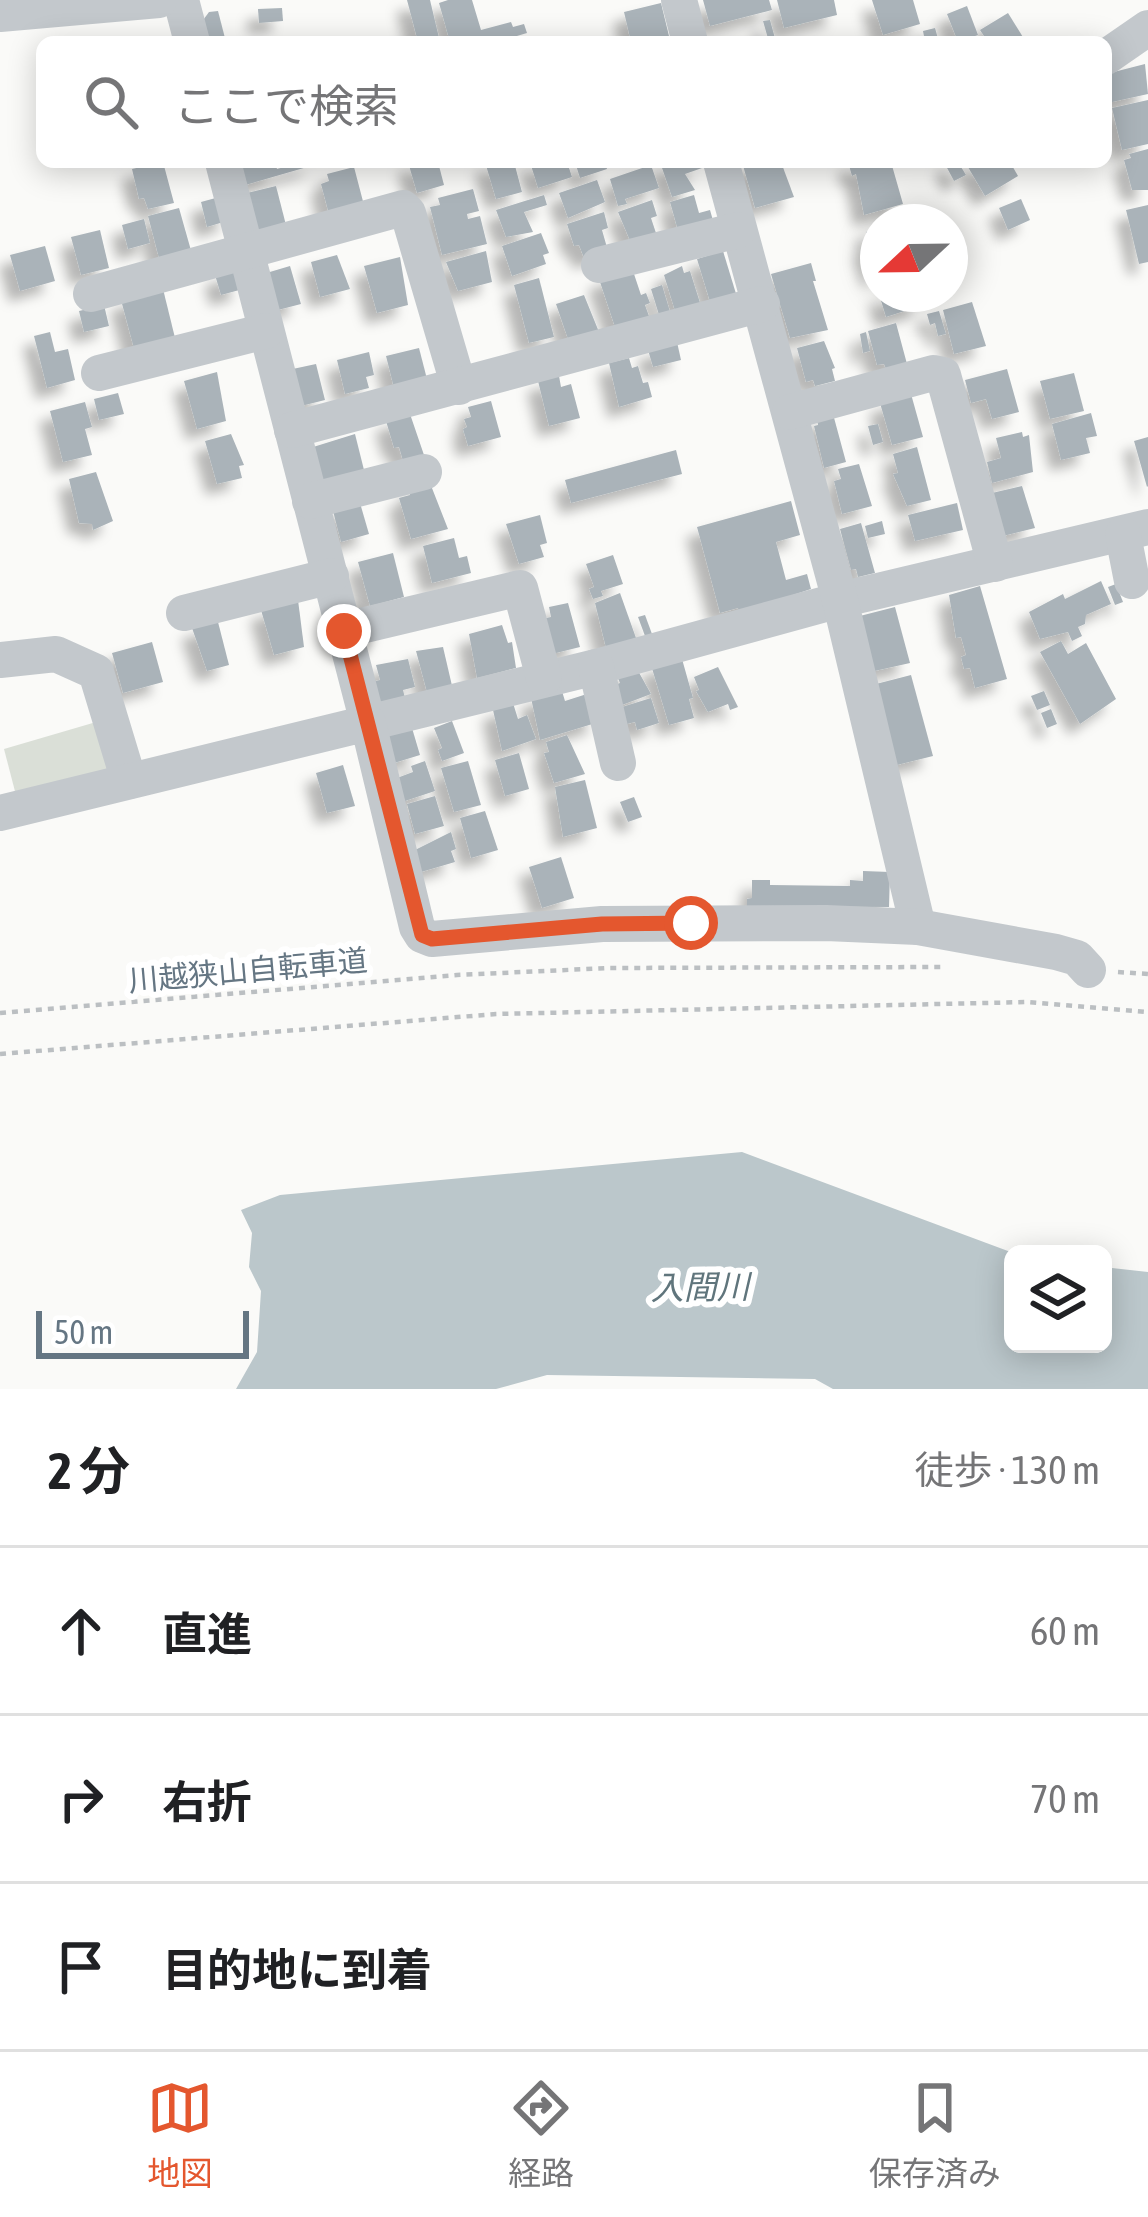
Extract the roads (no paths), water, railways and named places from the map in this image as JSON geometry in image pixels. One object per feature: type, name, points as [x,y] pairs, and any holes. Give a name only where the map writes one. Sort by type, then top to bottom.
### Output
[{"type":"street","points":[[0,14],[159,0]]},
{"type":"street","points":[[181,0],[190,36]]},
{"type":"street","points":[[680,0],[689,36]]},
{"type":"street","points":[[1112,53],[1148,28]]},
{"type":"street","points":[[225,168],[422,935],[432,939],[602,924],[826,923],[918,928],[1056,952],[1077,958],[1088,970]]},
{"type":"street","points":[[722,168],[840,600],[918,928]]},
{"type":"street","points":[[91,294],[403,208],[459,387]]},
{"type":"street","points":[[599,265],[738,230]]},
{"type":"street","points":[[292,430],[762,304]]},
{"type":"street","points":[[99,373],[266,331]]},
{"type":"street","points":[[790,412],[933,373],[943,375],[995,564]]},
{"type":"street","points":[[310,501],[424,472]]},
{"type":"street","points":[[0,813],[596,667],[840,600],[1136,531],[1132,581]]},
{"type":"street","points":[[184,613],[331,577]]},
{"type":"street","points":[[344,631],[520,588],[544,678]]},
{"type":"street","points":[[0,660],[56,655],[96,672],[129,782]]},
{"type":"street","points":[[596,667],[618,763]]},
{"type":"water","name":"入間川","points":[[742,1152],[1004,1250],[1004,1353],[1112,1353],[1112,1268],[1148,1272],[1148,1389],[833,1389],[815,1379],[547,1375],[496,1389],[236,1389],[257,1352],[261,1291],[249,1267],[252,1233],[241,1210],[280,1195]]}]
